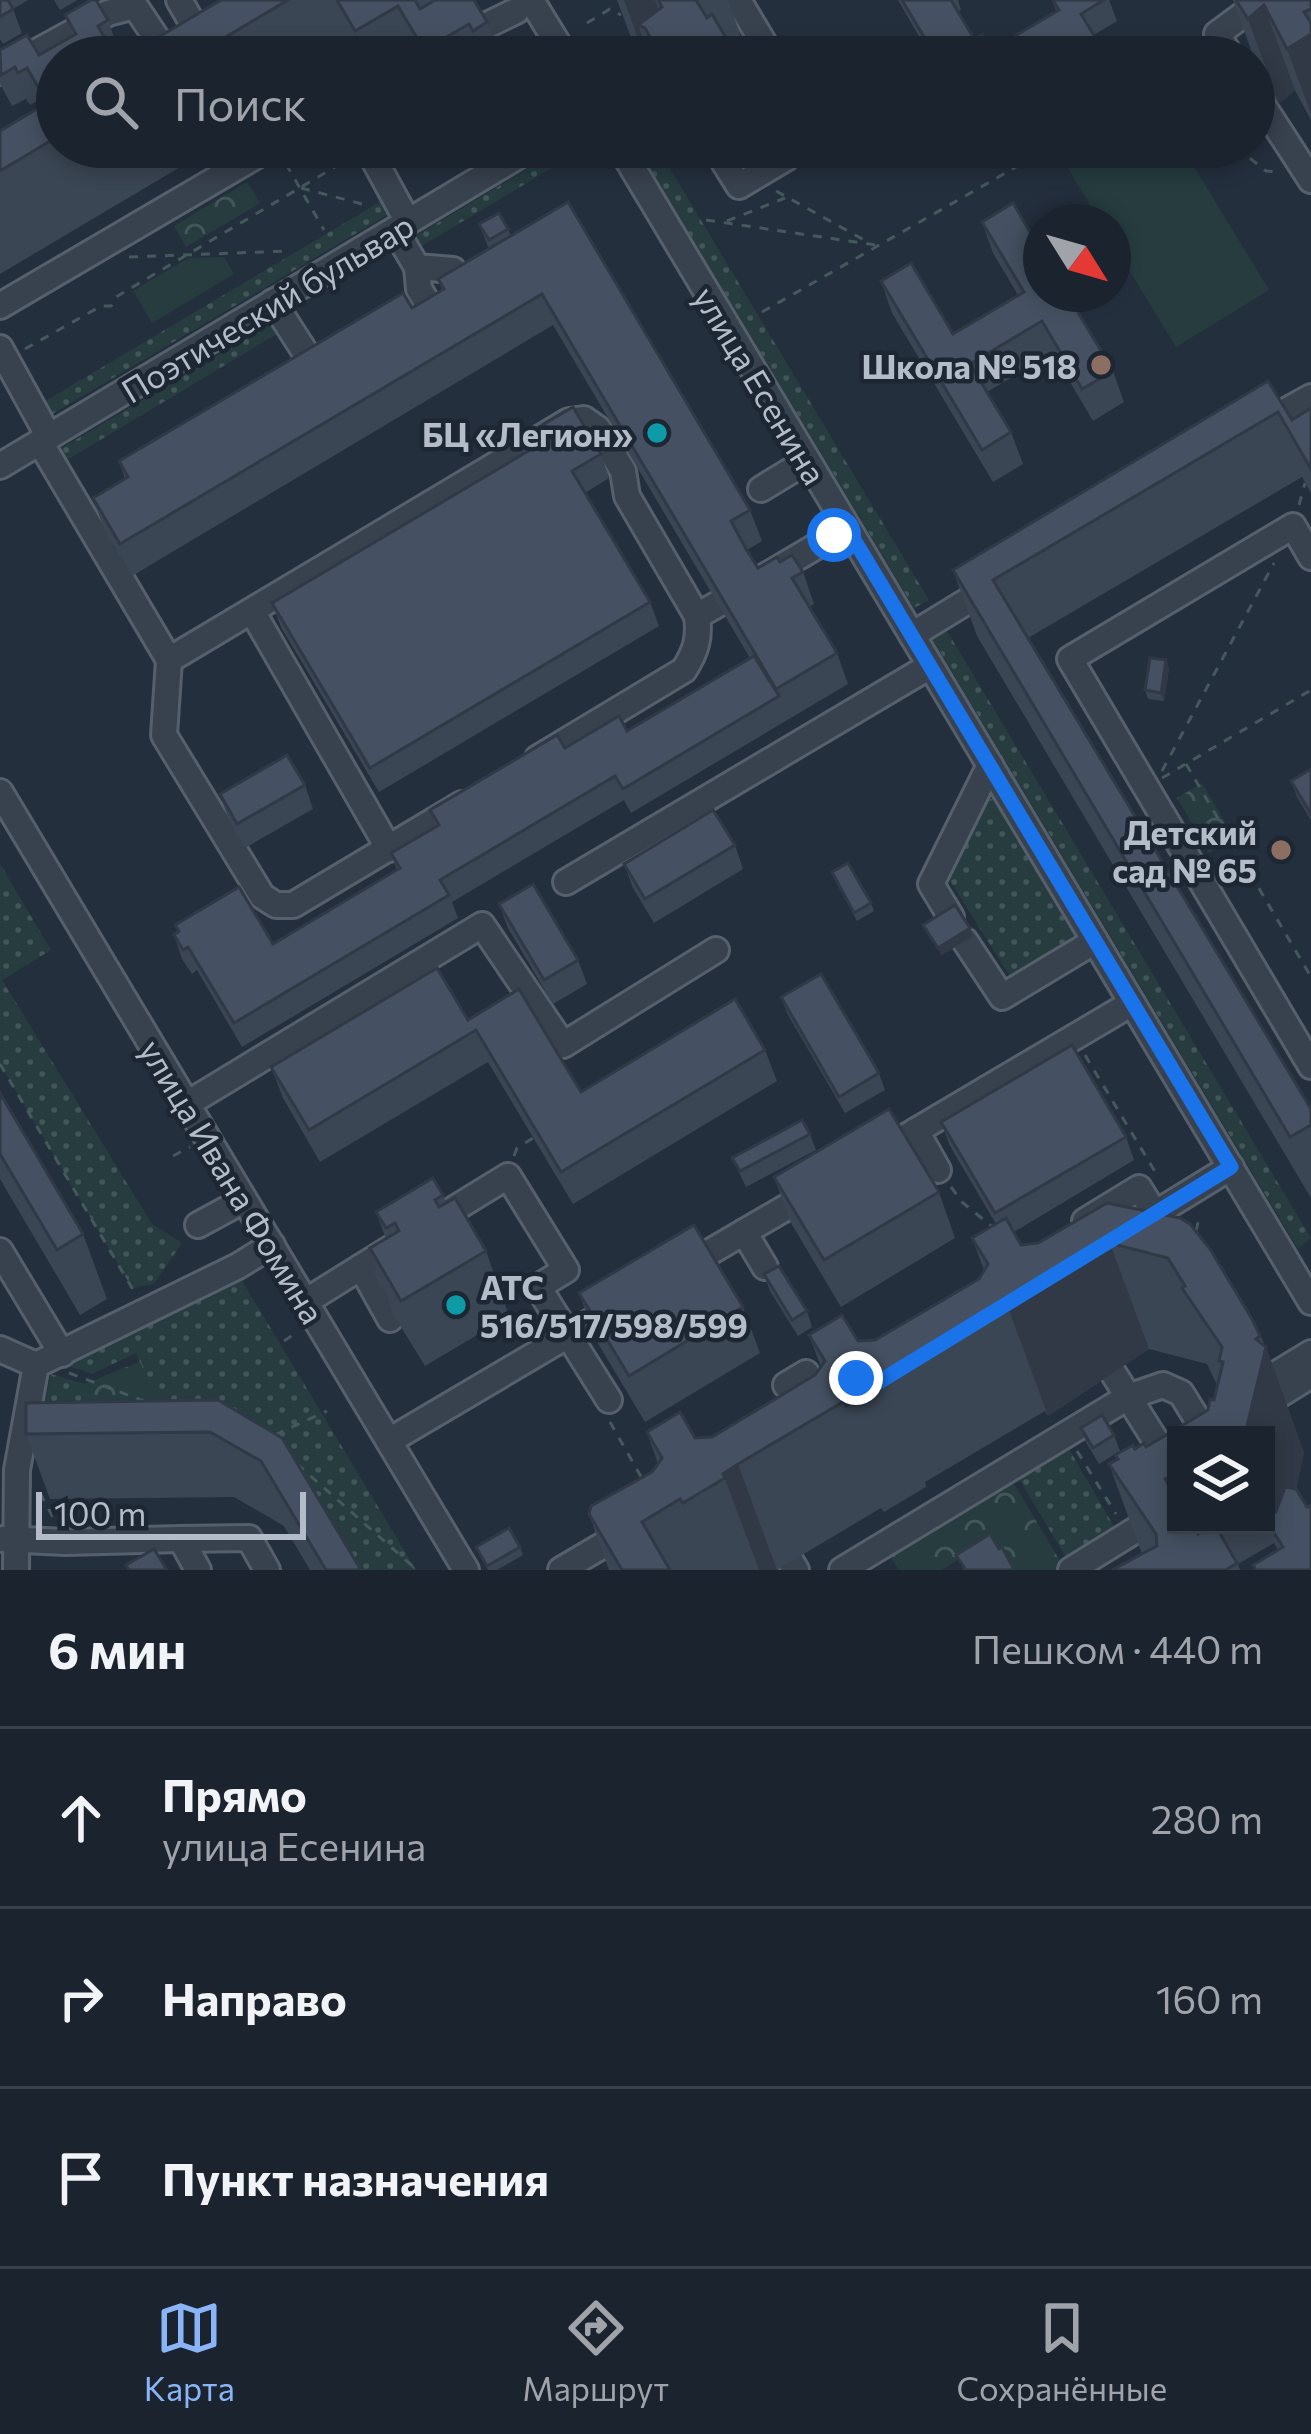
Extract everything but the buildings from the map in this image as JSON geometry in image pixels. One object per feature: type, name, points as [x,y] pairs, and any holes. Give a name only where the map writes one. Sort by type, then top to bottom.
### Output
[{"type":"street","points":[[179,0],[200,36]]},
{"type":"street","points":[[738,0],[759,36]]},
{"type":"street","points":[[1217,36],[1263,0]]},
{"type":"street","points":[[66,36],[108,13],[135,6],[155,36]]},
{"type":"street","points":[[425,30],[477,30],[524,6],[549,36]]},
{"type":"street","points":[[0,72],[36,52]]},
{"type":"street","points":[[1275,125],[1308,176]]},
{"type":"street","points":[[0,306],[237,168]]},
{"type":"street","points":[[376,168],[417,268],[419,289],[442,328]]},
{"type":"street","name":"Поэтический бульвар","points":[[0,466],[498,168]]},
{"type":"street","name":"улица Есенина","points":[[633,168],[1231,1167],[1303,1272],[1311,1302]]},
{"type":"street","points":[[736,170],[744,168]]},
{"type":"street","points":[[417,268],[453,270],[463,286],[492,268]]},
{"type":"street","points":[[273,302],[325,370]]},
{"type":"street","points":[[402,321],[429,305]]},
{"type":"street","points":[[3,353],[44,440],[169,660],[164,735],[262,896],[276,905],[293,905],[684,670],[695,654],[707,610],[627,496],[623,471],[598,429],[584,419],[569,421],[169,660]]},
{"type":"street","points":[[1234,441],[1311,397]]},
{"type":"street","points":[[761,489],[807,461]]},
{"type":"street","points":[[1311,557],[1293,526],[1070,659],[1311,1066]]},
{"type":"street","points":[[758,580],[847,528]]},
{"type":"street","points":[[911,634],[1006,578]]},
{"type":"street","points":[[252,611],[388,848]]},
{"type":"street","points":[[566,882],[930,666]]},
{"type":"street","points":[[951,917],[931,884],[990,765]]},
{"type":"street","name":"улица Ивана Фомина","points":[[0,792],[466,1570]]},
{"type":"street","points":[[187,1104],[482,925],[563,1045],[716,950]]},
{"type":"street","points":[[965,941],[1002,997],[1095,941]]},
{"type":"street","points":[[666,1278],[1132,1003]]},
{"type":"street","points":[[916,1131],[938,1170]]},
{"type":"street","points":[[1114,1239],[1231,1167]]},
{"type":"street","points":[[305,1302],[508,1176],[566,1270],[538,1287],[609,1400]]},
{"type":"street","points":[[1068,1232],[1139,1188],[1164,1208]]},
{"type":"street","points":[[198,1226],[244,1200]]},
{"type":"street","points":[[744,1232],[765,1268]]},
{"type":"street","points":[[0,1349],[37,1365],[272,1245]]},
{"type":"street","points":[[0,1251],[62,1354]]},
{"type":"street","points":[[361,1267],[390,1319]]},
{"type":"street","points":[[389,1441],[475,1397],[627,1301]]},
{"type":"street","points":[[1311,1353],[1269,1389],[1311,1376]]},
{"type":"street","points":[[16,1570],[8,1539],[37,1365]]},
{"type":"street","points":[[1112,1371],[1167,1459]]},
{"type":"street","points":[[786,1385],[806,1373],[829,1412]]},
{"type":"street","points":[[842,1570],[965,1484],[1128,1397],[1163,1385],[1181,1393],[1214,1424]]},
{"type":"street","points":[[564,1569],[641,1523]]},
{"type":"street","points":[[1071,1570],[1108,1561],[1128,1535],[1167,1523]]},
{"type":"street","points":[[8,1539],[249,1538],[267,1570]]},
{"type":"street","points":[[181,1539],[198,1570]]},
{"type":"path","points":[[587,23],[610,9],[621,15]]},
{"type":"path","points":[[287,168],[324,230]]},
{"type":"path","points":[[3,353],[101,306],[111,306],[116,297],[333,168]]},
{"type":"path","points":[[726,168],[866,241]]},
{"type":"path","points":[[762,312],[1015,168]]},
{"type":"path","points":[[1261,168],[1308,176]]},
{"type":"path","points":[[300,188],[366,205]]},
{"type":"path","points":[[723,223],[787,198]]},
{"type":"path","points":[[706,220],[879,246]]},
{"type":"path","points":[[124,257],[289,250]]},
{"type":"path","points":[[1293,526],[1157,781],[1311,690]]},
{"type":"path","points":[[1186,764],[1311,977]]},
{"type":"path","points":[[1074,1038],[1164,1208]]},
{"type":"path","points":[[0,1064],[132,1288],[127,1321]]},
{"type":"path","points":[[508,1176],[517,1148],[533,1138]]},
{"type":"path","points":[[173,1156],[191,1146]]},
{"type":"path","points":[[938,1170],[962,1202],[994,1228]]},
{"type":"path","points":[[1193,1240],[1199,1218]]},
{"type":"path","points":[[284,1341],[301,1330]]},
{"type":"path","points":[[37,1365],[146,1402]]},
{"type":"path","points":[[609,1400],[603,1411],[649,1491]]},
{"type":"path","points":[[267,1437],[286,1433],[327,1411]]},
{"type":"path","points":[[1066,1434],[1128,1535]]},
{"type":"path","points":[[285,1459],[304,1467],[417,1570]]},
{"type":"green space","points":[[529,168],[552,168],[415,250],[409,240]]},
{"type":"green space","points":[[650,168],[670,168],[929,600],[914,608]]},
{"type":"green space","points":[[1068,168],[1195,168],[1269,290],[1176,347],[1131,273],[1131,204],[1089,204]]},
{"type":"green space","points":[[247,182],[260,203],[186,247],[174,226]]},
{"type":"green space","points":[[385,199],[392,212],[49,416],[42,403]]},
{"type":"green space","points":[[224,257],[234,274],[152,323],[133,291],[188,258]]},
{"type":"green space","points":[[273,322],[280,332],[62,463],[55,452]]},
{"type":"green space","points":[[944,626],[1311,1238],[1298,1249],[930,635]]},
{"type":"green space","points":[[1202,783],[1234,838],[1209,853],[1177,798]]},
{"type":"green space","points":[[993,798],[1079,939],[1036,969],[1011,978],[950,881],[947,868],[982,803]]},
{"type":"green space","points":[[0,864],[51,950],[2,980],[152,1224],[182,1243],[154,1284],[132,1288],[0,1064]]},
{"type":"green space","points":[[238,1274],[416,1570],[357,1570],[310,1494],[35,1446],[51,1374],[85,1384],[101,1421],[156,1398],[136,1353],[92,1374],[69,1366],[81,1347]]},
{"type":"green space","points":[[141,1361],[156,1398],[101,1421],[85,1384]]},
{"type":"green space","points":[[1069,1449],[1116,1530],[1067,1559],[1019,1479]]},
{"type":"green space","points":[[1013,1482],[1063,1566],[1008,1570],[990,1541],[941,1570],[899,1570],[890,1556]]},
{"type":"place","name":"Школа № 518","points":[[1101,365]]},
{"type":"place","name":"БЦ «Легион»","points":[[657,433]]},
{"type":"place","name":"Детский сад № 65","points":[[1281,850]]},
{"type":"place","name":"АТС 516/517/598/599","points":[[456,1305]]},
{"type":"route","points":[[834,535],[847,528],[1231,1167],[864,1391],[856,1378]]}]
